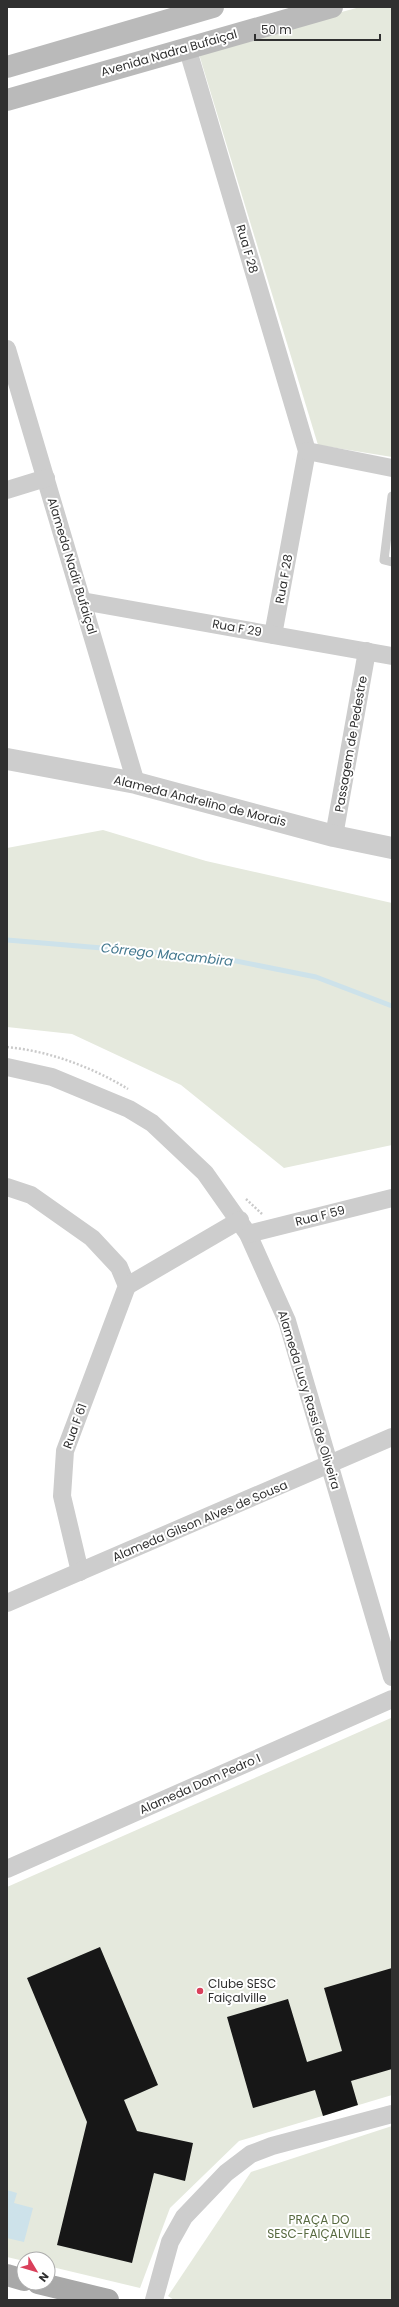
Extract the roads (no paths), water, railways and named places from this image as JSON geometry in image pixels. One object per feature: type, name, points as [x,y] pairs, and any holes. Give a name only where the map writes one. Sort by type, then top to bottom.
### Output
[{"type":"main road","points":[[7,67],[213,7]]},
{"type":"main road","name":"Avenida Nadra Bufaiçal","points":[[7,100],[332,7]]},
{"type":"main road","points":[[56,2287],[108,2300]]},
{"type":"street","name":"Rua F 28","points":[[188,47],[307,451],[274,635]]},
{"type":"street","name":"Alameda Nadir Bufaiçal","points":[[7,349],[136,783]]},
{"type":"street","points":[[307,451],[392,468]]},
{"type":"street","points":[[7,490],[46,478]]},
{"type":"street","name":"Rua F 29","points":[[82,601],[392,656]]},
{"type":"street","name":"Passagem de Pedestre","points":[[334,836],[367,651]]},
{"type":"street","name":"Alameda Andrelino de Morais","points":[[7,759],[136,783],[334,836],[392,848]]},
{"type":"street","name":"Alameda Lucy Rassi de Oliveira","points":[[7,1067],[52,1077],[129,1110],[152,1123],[204,1173],[244,1227],[287,1321],[392,1677]]},
{"type":"street","points":[[7,1187],[31,1195],[92,1238],[119,1267],[127,1286],[244,1227]]},
{"type":"street","name":"Rua F 59","points":[[244,1227],[392,1198]]},
{"type":"street","name":"Rua F 61","points":[[80,1572],[62,1496],[65,1451],[127,1286]]},
{"type":"street","name":"Alameda Gilson Alves de Sousa","points":[[7,1604],[330,1466],[392,1437]]},
{"type":"street","name":"Alameda Dom Pedro I","points":[[7,1869],[392,1699]]},
{"type":"street","points":[[154,2300],[170,2242],[184,2217],[226,2173],[251,2154],[272,2146],[392,2114]]},
{"type":"lane","points":[[392,496],[384,560],[392,562]]},
{"type":"water","points":[[7,2190],[17,2193],[14,2203],[33,2208],[24,2242],[7,2238]]},
{"type":"waterway","name":"Córrego Macambira","points":[[7,940],[221,958],[316,977],[392,1006]]},
{"type":"place","name":"Clube SESC Faiçalville","points":[[200,1991]]},
{"type":"park label","name":"PRAÇA DO SESC-FAIÇALVILLE","points":[[319,2227]]}]
